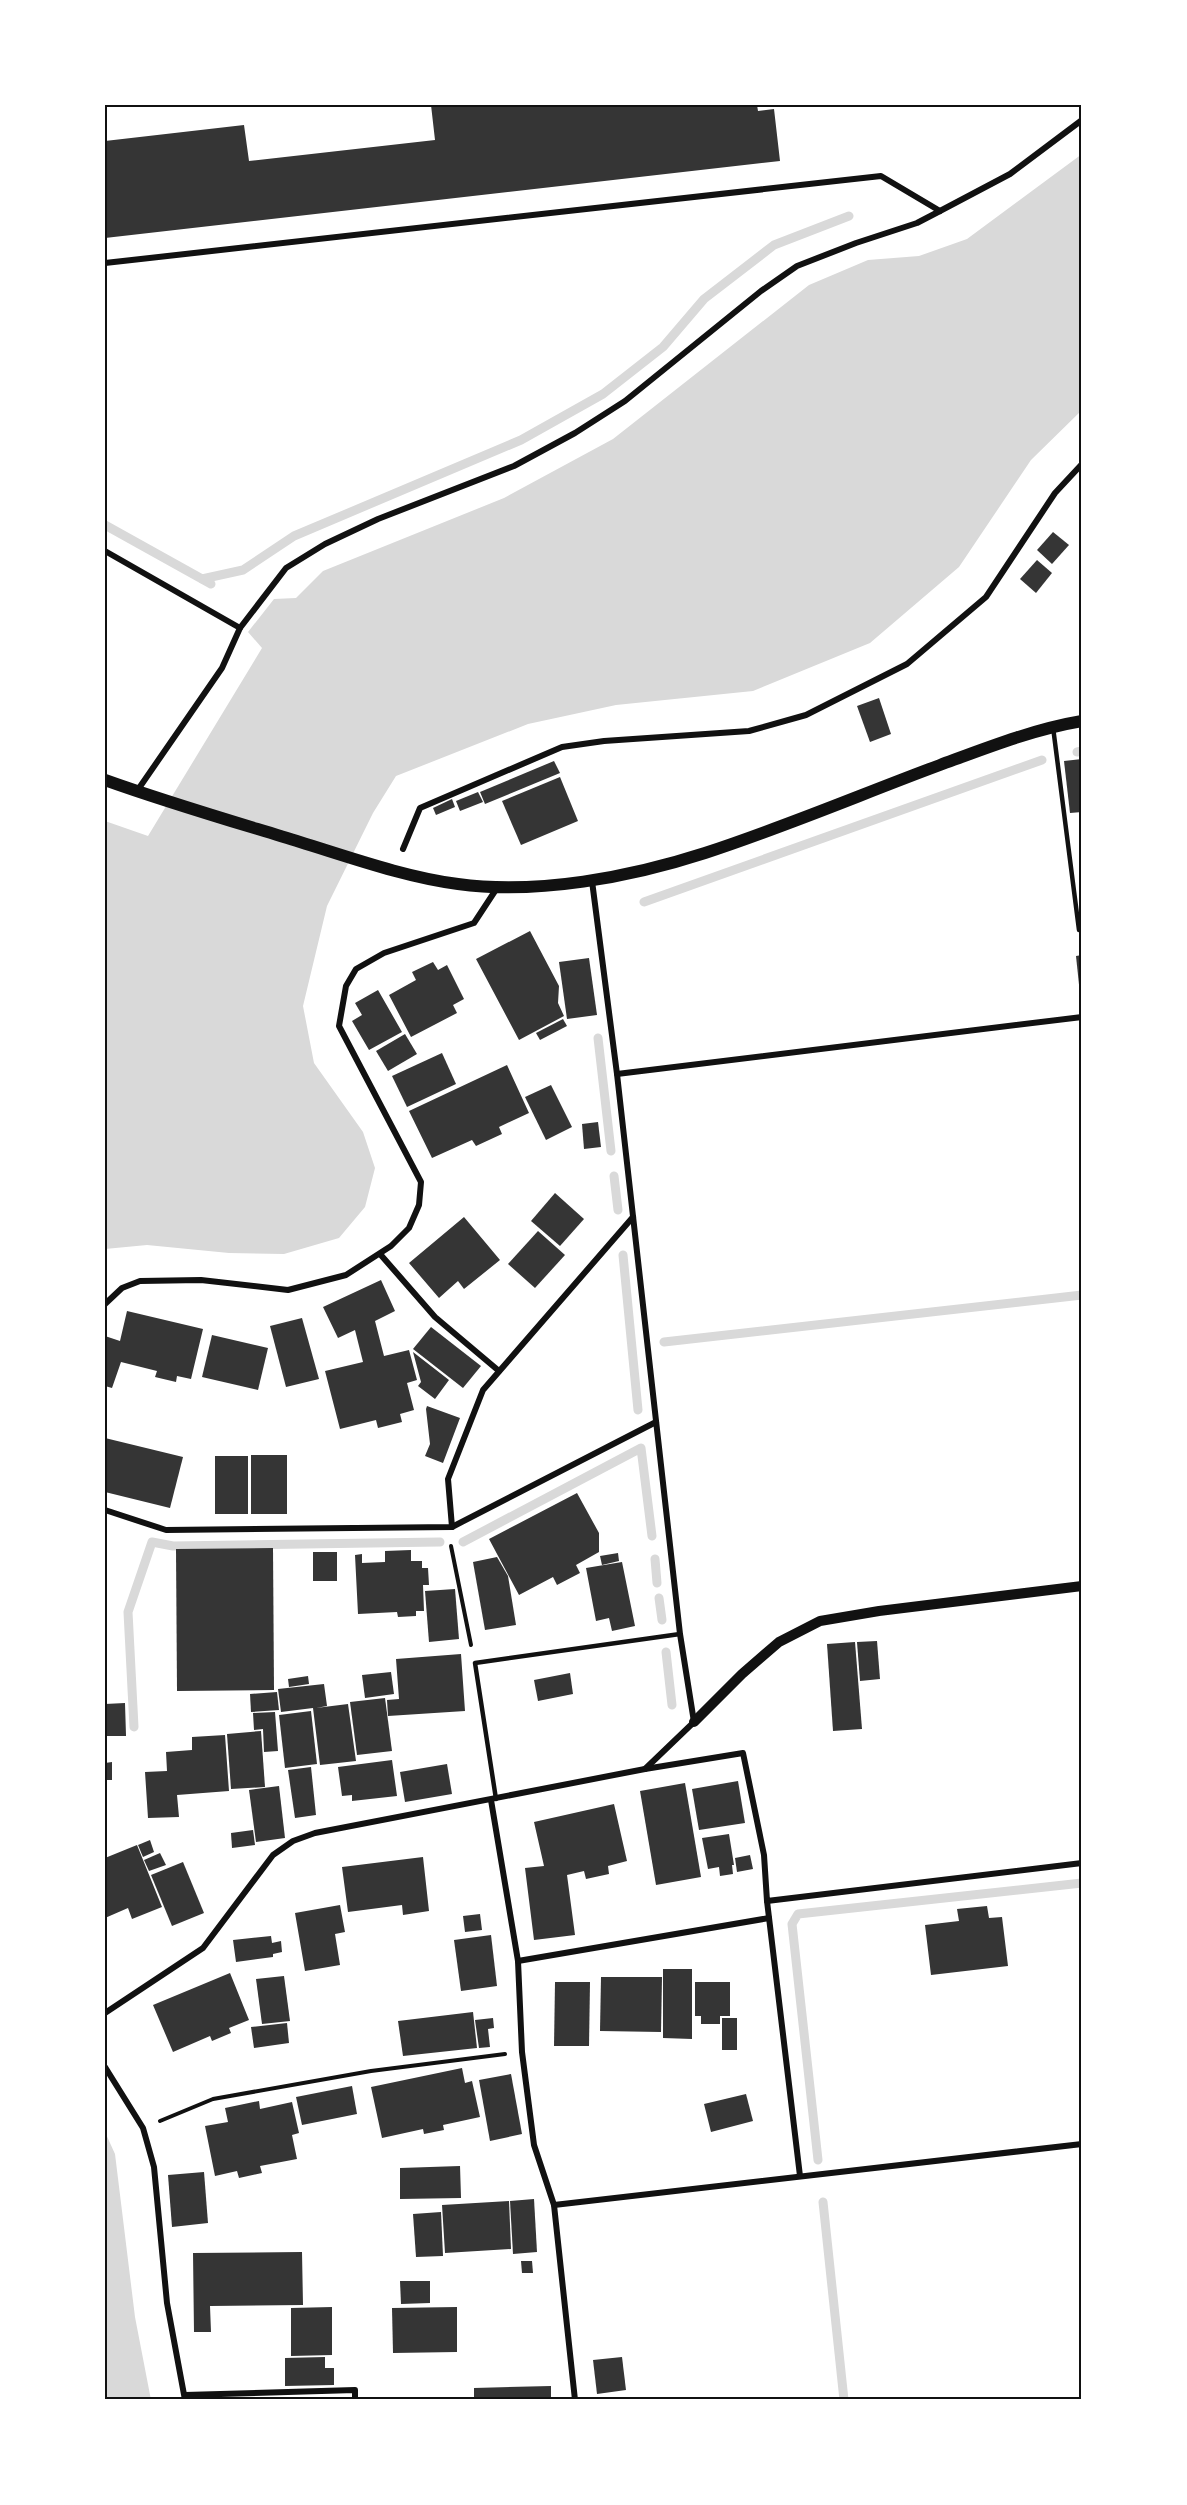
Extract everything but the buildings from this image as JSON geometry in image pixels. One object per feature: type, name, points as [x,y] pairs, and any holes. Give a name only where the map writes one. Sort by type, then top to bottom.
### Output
[{"type":"main road","points":[[105,780],[375,865],[459,885],[498,887],[592,881],[705,853],[959,758],[1053,726],[1082,722]]},
{"type":"street","points":[[137,791],[222,668],[240,628],[286,568],[325,544],[378,519],[514,466],[575,434],[625,401],[761,291],[797,266],[917,223],[1010,174],[1082,120]]},
{"type":"street","points":[[105,263],[880,176],[940,211]]},
{"type":"street","points":[[403,849],[420,808],[562,747],[604,741],[749,731],[806,715],[907,664],[986,597],[1055,493],[1082,464]]},
{"type":"street","points":[[105,551],[240,628]]},
{"type":"street","points":[[592,881],[617,1074],[680,1634],[694,1722]]},
{"type":"street","points":[[105,1304],[122,1288],[140,1281],[201,1280],[288,1290],[346,1275],[391,1246],[409,1227],[419,1205],[421,1182],[339,1026],[346,986],[356,969],[384,953],[474,924],[498,887]]},
{"type":"street","points":[[617,1074],[1082,1017]]},
{"type":"street","points":[[450,1527],[448,1479],[483,1390],[633,1217]]},
{"type":"street","points":[[380,1254],[435,1317],[499,1371]]},
{"type":"street","points":[[105,1510],[166,1530],[450,1527],[656,1422]]},
{"type":"street","points":[[645,1769],[742,1674],[779,1642],[820,1621],[879,1611],[1082,1586]]},
{"type":"street","points":[[105,2013],[203,1948],[273,1855],[293,1841],[315,1833],[645,1769],[743,1753],[764,1855],[768,1918],[800,2176]]},
{"type":"street","points":[[494,1800],[518,1961],[522,2052],[534,2145],[554,2205],[575,2400]]},
{"type":"street","points":[[767,1901],[1082,1863]]},
{"type":"street","points":[[518,1961],[768,1918]]},
{"type":"street","points":[[105,2067],[143,2128],[154,2167],[166,2304],[185,2398],[355,2390],[355,2400]]},
{"type":"street","points":[[554,2205],[1082,2144]]},
{"type":"lane","points":[[1053,726],[1079,930]]},
{"type":"lane","points":[[494,1800],[475,1663],[680,1634]]},
{"type":"path","points":[[450,1527],[475,1663]]},
{"type":"path","points":[[143,2128],[213,2098],[371,2071],[522,2052]]},
{"type":"shaded area","points":[[1082,154],[1082,410],[1031,460],[959,567],[870,643],[753,691],[616,705],[528,724],[396,776],[373,813],[327,906],[303,1006],[314,1063],[363,1132],[375,1168],[365,1207],[339,1238],[284,1254],[229,1253],[147,1245],[105,1249],[105,821],[148,836],[262,648],[248,632],[274,599],[296,598],[323,571],[504,498],[613,439],[809,285],[868,260],[919,256],[967,239]]},
{"type":"shaded area","points":[[105,2132],[115,2154],[135,2317],[151,2400],[105,2400]]},
{"type":"waterway","points":[[202,579],[243,570],[294,536],[521,440],[603,394],[663,347],[704,299],[774,245],[849,216]]},
{"type":"waterway","points":[[105,525],[211,584]]},
{"type":"waterway","points":[[1077,752],[1082,751]]},
{"type":"waterway","points":[[644,902],[1042,760]]},
{"type":"waterway","points":[[598,1038],[611,1151]]},
{"type":"waterway","points":[[614,1176],[618,1210]]},
{"type":"waterway","points":[[623,1255],[638,1410]]},
{"type":"waterway","points":[[664,1342],[1082,1295]]},
{"type":"waterway","points":[[463,1542],[641,1448],[652,1536]]},
{"type":"waterway","points":[[134,1727],[128,1612],[152,1542],[173,1546],[440,1542]]},
{"type":"waterway","points":[[655,1559],[657,1583]]},
{"type":"waterway","points":[[659,1598],[662,1620]]},
{"type":"waterway","points":[[666,1652],[672,1705]]},
{"type":"waterway","points":[[818,2160],[792,1924],[798,1914],[1082,1883]]},
{"type":"waterway","points":[[823,2202],[844,2400]]}]
